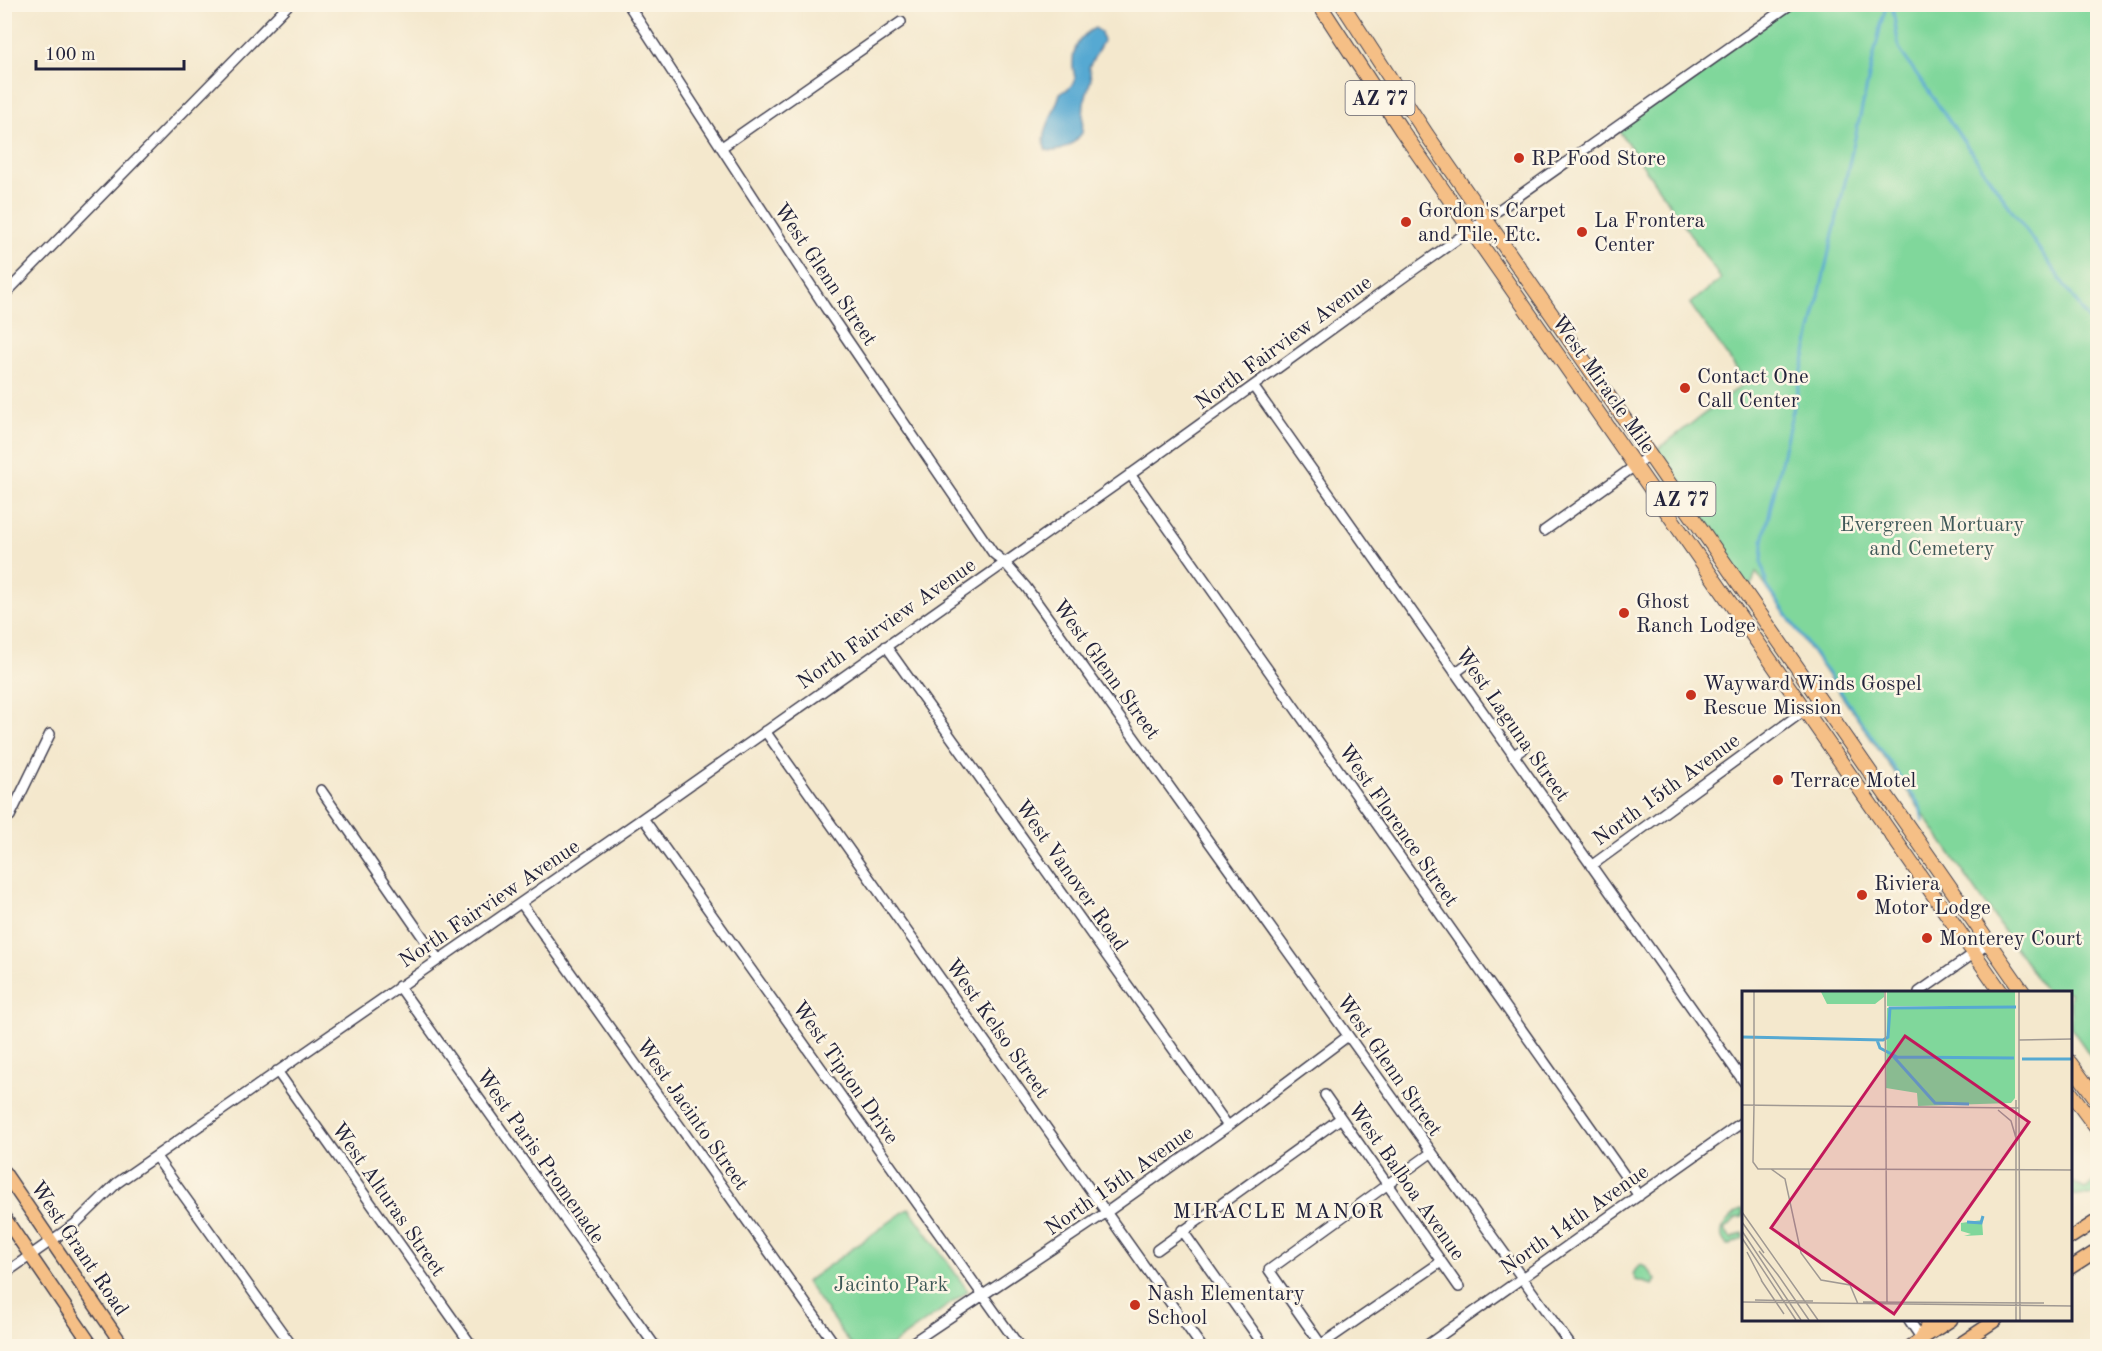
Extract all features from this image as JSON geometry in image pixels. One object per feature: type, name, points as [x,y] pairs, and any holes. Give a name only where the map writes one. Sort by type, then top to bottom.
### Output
[{"type":"highway","name":"West Miracle Mile","points":[[1319,4],[1402,131],[2000,991]]},
{"type":"highway","name":"West Miracle Mile","points":[[1342,4],[1413,114],[2022,991]]},
{"type":"highway","points":[[2072,1066],[2097,1101]]},
{"type":"highway","points":[[2072,1095],[2097,1130]]},
{"type":"highway","points":[[1917,1343],[1929,1321]]},
{"type":"main road","name":"West Grant Road","points":[[4,1172],[123,1347]]},
{"type":"main road","points":[[4,1216],[92,1347]]},
{"type":"main road","points":[[2072,1237],[2097,1220]]},
{"type":"main road","points":[[2072,1267],[2097,1250]]},
{"type":"main road","points":[[1917,1343],[1950,1321]]},
{"type":"main road","points":[[1957,1347],[1995,1321]]},
{"type":"street","points":[[4,295],[289,4]]},
{"type":"street","name":"North Fairview Avenue","points":[[4,1274],[75,1224],[117,1183],[643,818],[1791,4]]},
{"type":"street","name":"West Glenn Street","points":[[631,6],[825,307],[993,553],[1004,562],[1033,597],[1571,1347]]},
{"type":"street","points":[[722,147],[901,22]]},
{"type":"street","name":"West Laguna Street","points":[[1253,386],[1742,1081]]},
{"type":"street","points":[[1544,531],[1650,455]]},
{"type":"street","name":"West Florence Street","points":[[1130,474],[1639,1196]]},
{"type":"street","name":"West Vanover Road","points":[[886,646],[1227,1126]]},
{"type":"street","points":[[1455,673],[1467,664]]},
{"type":"street","name":"North 15th Avenue","points":[[1590,866],[1820,699]]},
{"type":"street","name":"West Kelso Street","points":[[765,731],[1202,1347]]},
{"type":"street","points":[[4,819],[10,816],[50,734]]},
{"type":"street","points":[[1513,756],[1524,748]]},
{"type":"street","points":[[321,790],[438,959]]},
{"type":"street","name":"West Tipton Drive","points":[[643,818],[1019,1347]]},
{"type":"street","name":"West Jacinto Street","points":[[521,903],[836,1347]]},
{"type":"street","points":[[1922,991],[1989,943]]},
{"type":"street","name":"West Paris Promenade","points":[[399,986],[655,1347]]},
{"type":"street","name":"North 15th Avenue","points":[[907,1347],[1107,1212],[1348,1036]]},
{"type":"street","name":"West Alturas Street","points":[[277,1071],[472,1347]]},
{"type":"street","name":"West Balboa Avenue","points":[[1325,1095],[1459,1287]]},
{"type":"street","points":[[1156,1250],[1341,1118]]},
{"type":"street","name":"North 14th Avenue","points":[[1426,1347],[1742,1122]]},
{"type":"street","points":[[1431,1153],[1269,1270],[1320,1346],[1441,1262]]},
{"type":"street","points":[[156,1157],[292,1347]]},
{"type":"street","points":[[1182,1230],[1264,1347]]},
{"type":"street","points":[[1909,1321],[1917,1343]]},
{"type":"green space","name":"Evergreen Mortuary and Cemetery","points":[[1791,5],[2097,5],[2097,1065],[2072,1029],[2072,991],[2045,991],[1756,572],[1748,596],[1650,455],[1746,382],[1690,304],[1721,279],[1617,128]]},
{"type":"green space","points":[[2097,1180],[2097,1194],[2093,1196],[2072,1195],[2072,1182],[2085,1189]]},
{"type":"green space","name":"Jacinto Park","points":[[909,1208],[968,1291],[891,1346],[852,1346],[806,1282]]},
{"type":"green space","points":[[1742,1209],[1742,1217],[1736,1218],[1724,1230],[1731,1239],[1742,1234],[1742,1239],[1730,1245],[1723,1240],[1722,1235],[1724,1225]]},
{"type":"green space","points":[[1641,1265],[1647,1268],[1656,1280],[1653,1285],[1636,1280],[1633,1274]]},
{"type":"water","points":[[1095,28],[1101,32],[1103,41],[1089,67],[1091,79],[1084,103],[1082,133],[1067,147],[1057,151],[1046,150],[1044,137],[1060,93],[1075,82],[1073,57],[1076,47],[1086,34]]},
{"type":"waterway","points":[[1887,4],[1763,541],[1762,563],[1767,586],[1920,806],[1923,821]]},
{"type":"waterway","points":[[1892,4],[1899,49],[2098,333]]},
{"type":"place","name":"RP Food Store","points":[[1519,158]]},
{"type":"place","name":"Gordon's Carpet and Tile, Etc.","points":[[1406,222]]},
{"type":"place","name":"La Frontera Center","points":[[1582,232]]},
{"type":"place","name":"Contact One Call Center","points":[[1685,388]]},
{"type":"place","name":"Ghost Ranch Lodge","points":[[1624,613]]},
{"type":"place","name":"Wayward Winds Gospel Rescue Mission","points":[[1691,695]]},
{"type":"place","name":"Terrace Motel","points":[[1778,780]]},
{"type":"place","name":"Riviera Motor Lodge","points":[[1862,895]]},
{"type":"place","name":"Monterey Court","points":[[1927,938]]},
{"type":"place","name":"Nash Elementary School","points":[[1135,1305]]},
{"type":"district","name":"MIRACLE MANOR","points":[[1279,1210]]}]
